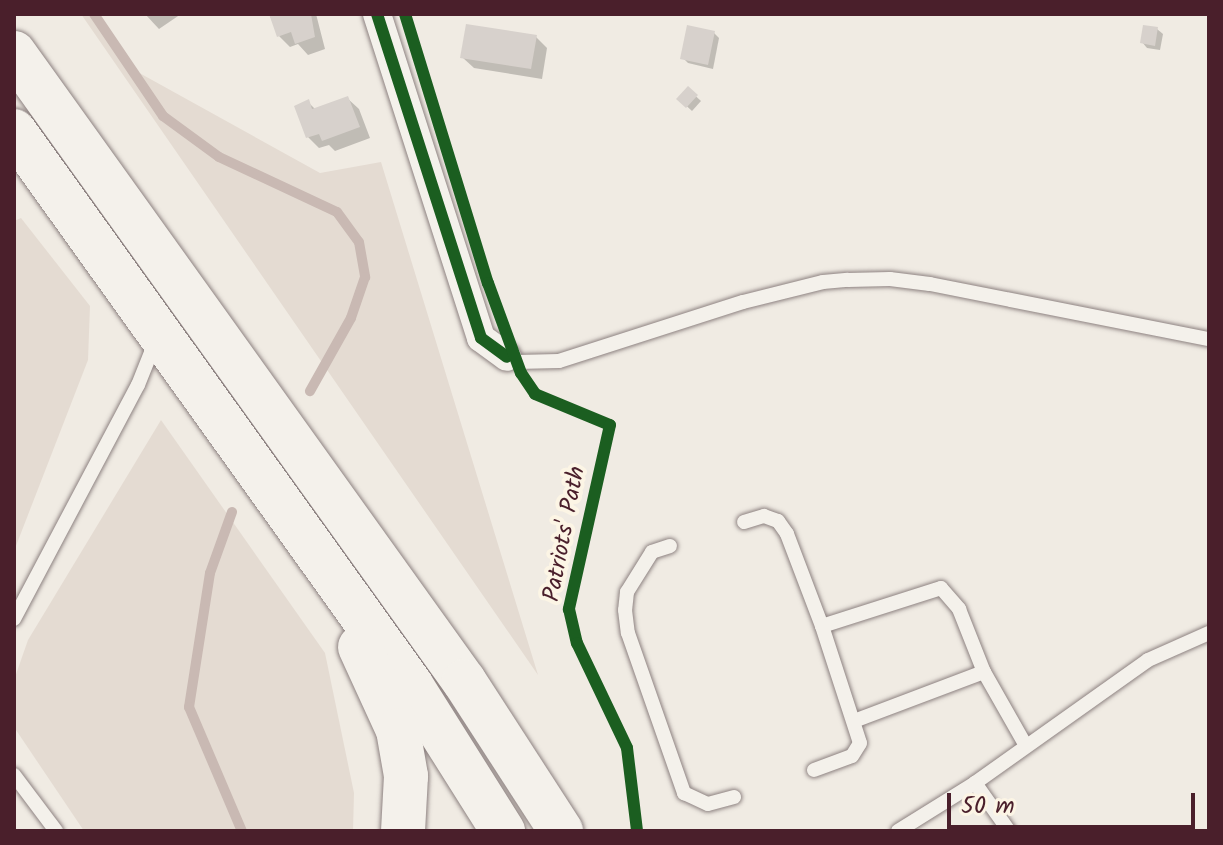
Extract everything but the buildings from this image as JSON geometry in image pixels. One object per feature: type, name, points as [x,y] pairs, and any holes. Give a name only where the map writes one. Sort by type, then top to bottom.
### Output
[{"type":"main road","points":[[14,53],[464,681],[561,831]]},
{"type":"main road","points":[[14,131],[411,685],[503,831]]},
{"type":"main road","points":[[315,550],[398,730],[406,776],[403,831]]},
{"type":"street","points":[[377,14],[481,338],[507,357]]},
{"type":"lane","points":[[507,357],[517,362],[559,361],[785,291],[823,282],[862,279],[930,284],[1209,339]]},
{"type":"lane","points":[[14,619],[138,385],[159,332]]},
{"type":"lane","points":[[744,522],[764,516],[778,521],[787,534],[854,721],[860,743],[852,756],[814,770]]},
{"type":"lane","points":[[670,546],[652,552],[627,592],[625,610],[628,633],[684,793],[708,804],[734,797]]},
{"type":"lane","points":[[822,626],[941,588],[959,609],[984,672],[1026,746]]},
{"type":"lane","points":[[898,831],[975,783],[1148,660],[1209,633]]},
{"type":"lane","points":[[854,721],[984,672]]},
{"type":"lane","points":[[14,775],[56,831]]},
{"type":"lane","points":[[975,783],[1009,831]]},
{"type":"shaded area","points":[[81,14],[95,14],[134,70],[320,173],[381,162],[538,675]]},
{"type":"shaded area","points":[[21,218],[90,306],[88,360],[14,551],[14,221]]},
{"type":"shaded area","points":[[161,420],[325,653],[354,793],[353,831],[84,831],[14,727],[14,680],[28,640]]},
{"type":"waterway","points":[[94,14],[163,116],[219,157],[337,212],[359,242],[365,277],[351,318],[310,391]]},
{"type":"waterway","points":[[232,512],[210,573],[189,707],[242,831]]},
{"type":"cycle path","points":[[377,14],[481,338],[507,357]]},
{"type":"cycle path","name":"Patriots' Path","points":[[405,14],[488,283],[521,373],[535,394],[610,425],[569,609],[577,643],[627,748],[637,831]]}]
